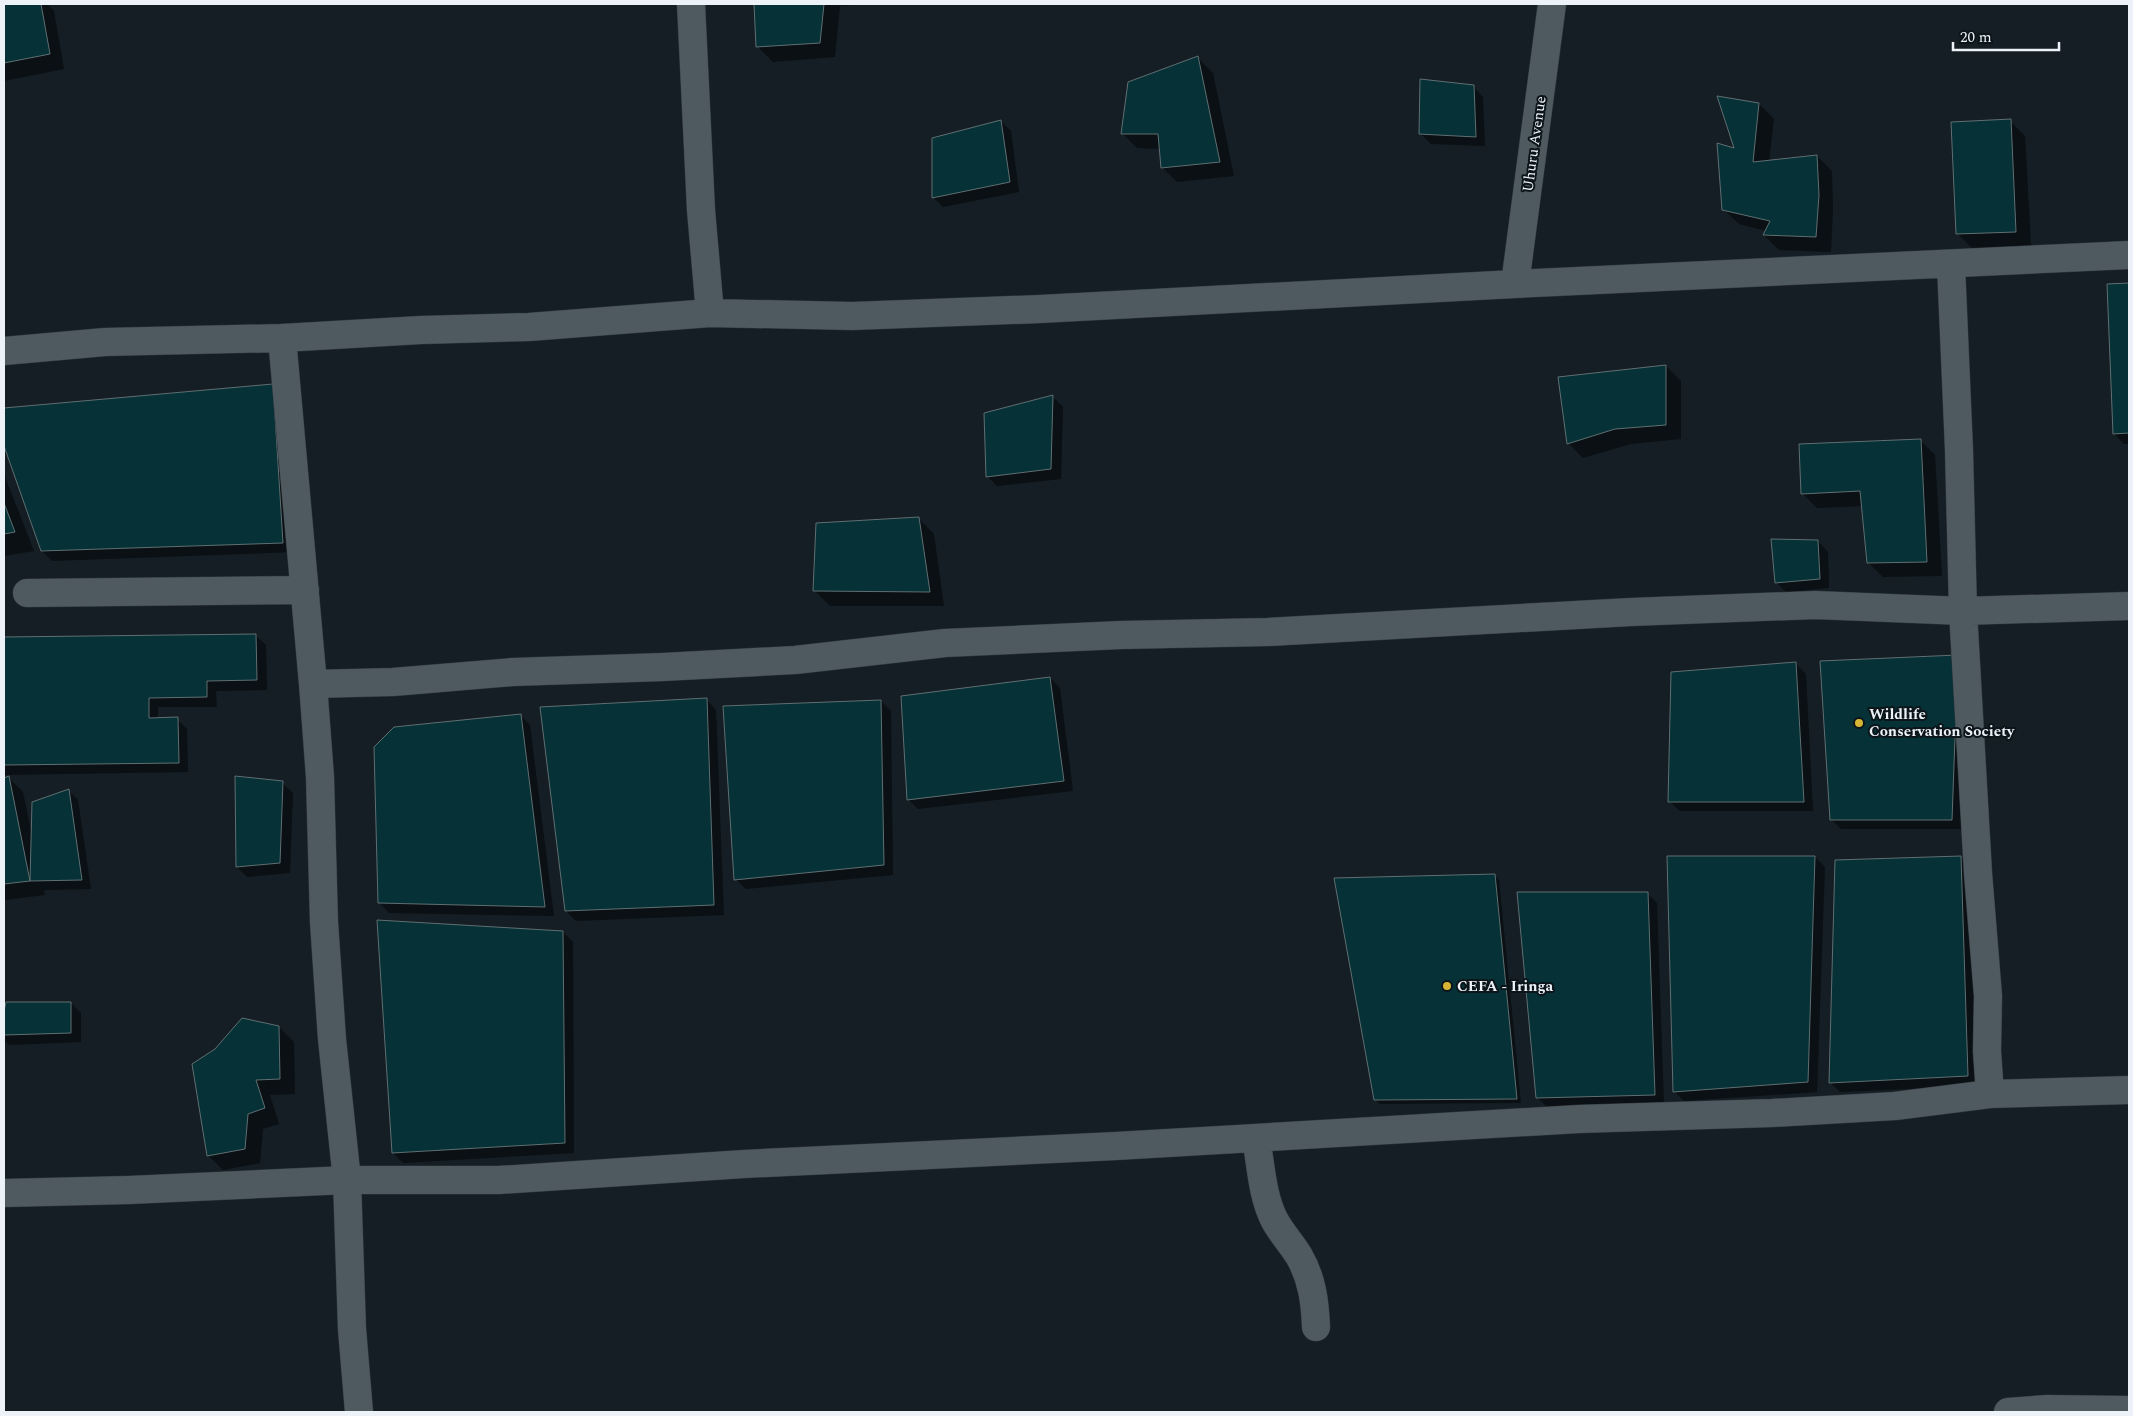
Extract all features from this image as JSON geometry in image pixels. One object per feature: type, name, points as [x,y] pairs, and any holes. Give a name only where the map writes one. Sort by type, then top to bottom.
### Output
[{"type":"street","points":[[691,4],[701,210],[710,313]]},
{"type":"street","name":"Uhuru Avenue","points":[[1515,284],[1552,4]]},
{"type":"street","points":[[4,351],[105,342],[282,338],[421,330],[529,327],[710,313],[852,316],[1040,309],[2129,255]]},
{"type":"street","points":[[1951,265],[1959,450],[1963,611],[1978,873],[1988,996],[1987,1051],[1990,1094]]},
{"type":"street","points":[[282,338],[320,777],[324,932],[332,1039],[347,1180],[352,1329],[359,1412]]},
{"type":"street","points":[[27,593],[305,590]]},
{"type":"street","points":[[313,684],[393,682],[513,672],[663,667],[785,660],[945,643],[1121,635],[1268,632],[1630,612],[1815,605],[1963,611],[2129,606]]},
{"type":"street","points":[[4,1192],[129,1190],[347,1180],[499,1180],[744,1164],[1256,1138],[1579,1119],[1772,1113],[1895,1106],[1990,1094],[2129,1090]]},
{"type":"street","points":[[1256,1138],[1265,1188],[1274,1220],[1298,1256],[1308,1277],[1314,1299],[1316,1327]]},
{"type":"street","points":[[2008,1412],[2047,1409],[2116,1411]]},
{"type":"building","points":[[4,4],[41,4],[50,54],[4,63]]},
{"type":"building","points":[[754,4],[824,4],[820,43],[756,47]]},
{"type":"building","points":[[1198,56],[1220,162],[1161,168],[1158,134],[1121,134],[1128,82]]},
{"type":"building","points":[[1420,79],[1474,85],[1476,137],[1419,134]]},
{"type":"building","points":[[1717,96],[1759,103],[1753,162],[1817,155],[1819,195],[1816,237],[1763,235],[1770,221],[1722,210],[1717,143],[1734,148]]},
{"type":"building","points":[[2011,119],[2016,232],[1956,234],[1951,122]]},
{"type":"building","points":[[1001,120],[1010,182],[932,198],[932,138]]},
{"type":"building","points":[[2129,283],[2129,433],[2113,434],[2107,284]]},
{"type":"building","points":[[1666,365],[1666,425],[1615,429],[1567,444],[1558,377]]},
{"type":"building","points":[[273,384],[283,543],[41,551],[4,446],[4,408]]},
{"type":"building","points":[[1053,395],[1051,469],[986,477],[984,413]]},
{"type":"building","points":[[1921,439],[1927,562],[1867,563],[1860,491],[1801,494],[1799,444]]},
{"type":"building","points":[[4,503],[15,532],[4,534]]},
{"type":"building","points":[[919,517],[930,592],[813,591],[816,523]]},
{"type":"building","points":[[1771,539],[1818,540],[1820,579],[1775,583]]},
{"type":"building","points":[[256,634],[257,680],[207,681],[207,697],[149,698],[149,718],[178,717],[179,763],[4,765],[4,637]]},
{"type":"building","points":[[1958,655],[1952,820],[1830,820],[1820,661]]},
{"type":"building","points":[[1796,662],[1804,802],[1668,802],[1671,672]]},
{"type":"building","points":[[1050,677],[1064,781],[907,800],[901,696]]},
{"type":"building","points":[[707,698],[714,905],[565,911],[540,707]]},
{"type":"building","points":[[881,700],[884,865],[734,880],[723,706]]},
{"type":"building","points":[[521,714],[545,907],[378,903],[374,747],[394,727]]},
{"type":"building","points":[[9,776],[30,881],[4,884],[4,778]]},
{"type":"building","points":[[235,776],[283,781],[280,863],[236,867]]},
{"type":"building","points":[[69,789],[82,880],[30,881],[32,802]]},
{"type":"building","points":[[1667,856],[1815,856],[1808,1082],[1673,1092]]},
{"type":"building","points":[[1961,856],[1968,1076],[1829,1083],[1835,860]]},
{"type":"building","points":[[1495,874],[1517,1099],[1374,1100],[1334,878]]},
{"type":"building","points":[[1517,892],[1648,892],[1655,1095],[1536,1098]]},
{"type":"building","points":[[377,920],[563,931],[565,1143],[392,1153]]},
{"type":"building","points":[[6,1002],[71,1002],[71,1033],[4,1035]]},
{"type":"building","points":[[242,1018],[279,1026],[280,1079],[256,1080],[265,1108],[248,1114],[245,1149],[207,1156],[192,1064],[215,1049]]},
{"type":"place","name":"Wildlife Conservation Society","points":[[1859,723]]},
{"type":"place","name":"CEFA - Iringa","points":[[1447,986]]}]
